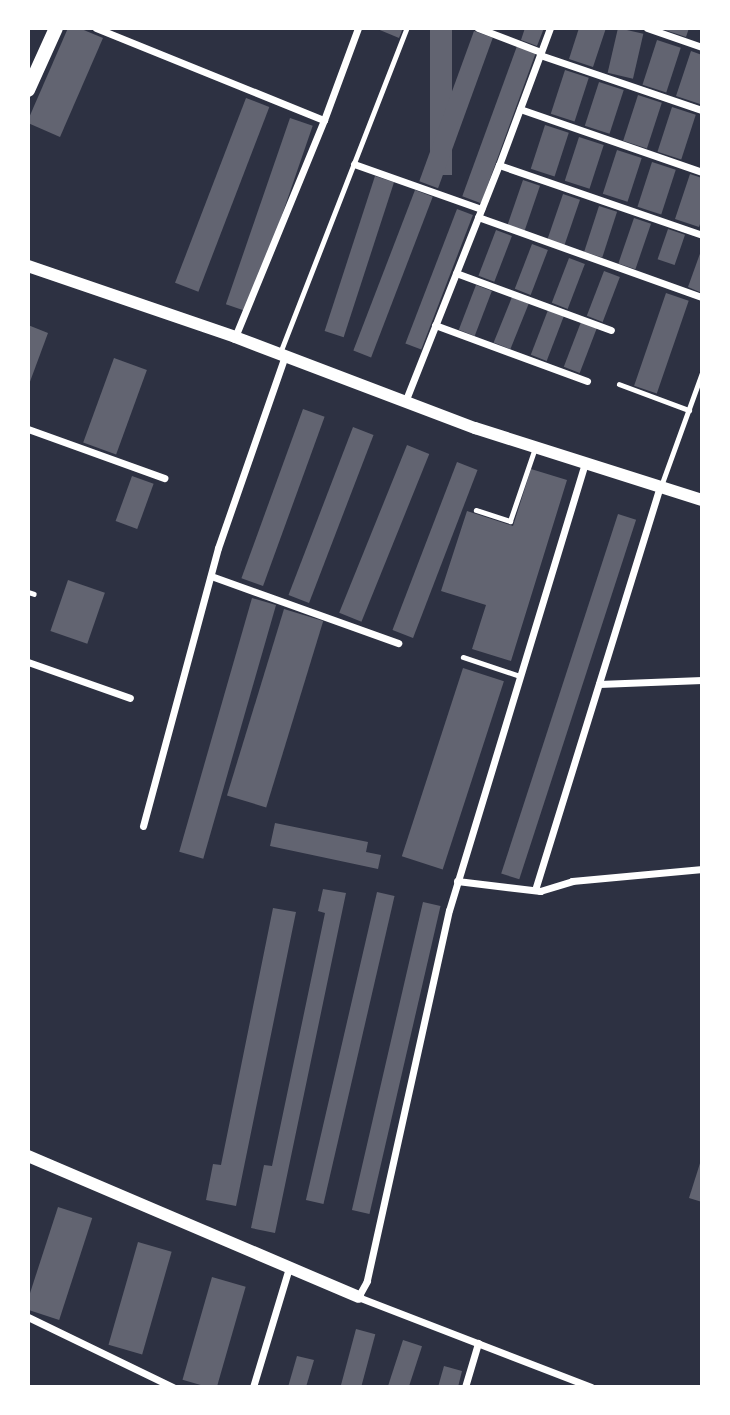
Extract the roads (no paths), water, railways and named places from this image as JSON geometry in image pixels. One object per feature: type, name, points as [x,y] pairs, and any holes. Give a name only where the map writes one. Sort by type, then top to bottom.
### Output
[{"type":"main road","points":[[28,90],[56,28]]},
{"type":"street","points":[[96,28],[324,120]]},
{"type":"street","points":[[235,337],[324,120],[358,28]]},
{"type":"street","points":[[478,28],[540,53],[702,110]]},
{"type":"street","points":[[405,402],[550,28]]},
{"type":"street","points":[[647,28],[702,47]]},
{"type":"street","points":[[520,109],[702,172]]},
{"type":"street","points":[[354,164],[481,209]]},
{"type":"street","points":[[499,165],[702,235]]},
{"type":"street","points":[[478,218],[702,297]]},
{"type":"street","points":[[28,266],[235,337],[405,402],[702,500]]},
{"type":"street","points":[[456,273],[611,330]]},
{"type":"street","points":[[435,325],[587,380]]},
{"type":"street","points":[[143,826],[211,576],[282,355]]},
{"type":"street","points":[[28,429],[164,478]]},
{"type":"street","points":[[358,1297],[367,1281],[457,881],[584,463]]},
{"type":"street","points":[[535,890],[660,487]]},
{"type":"street","points":[[211,576],[398,643]]},
{"type":"street","points":[[28,662],[130,698]]},
{"type":"street","points":[[599,684],[702,680]]},
{"type":"street","points":[[457,881],[535,890],[572,881],[702,869]]},
{"type":"street","points":[[28,1156],[358,1297],[591,1387]]},
{"type":"street","points":[[253,1387],[289,1268]]},
{"type":"street","points":[[28,1317],[173,1387]]},
{"type":"street","points":[[465,1387],[478,1343]]},
{"type":"lane","points":[[282,355],[407,28]]},
{"type":"lane","points":[[660,487],[702,373]]},
{"type":"lane","points":[[619,384],[688,410]]},
{"type":"lane","points":[[476,510],[510,521],[535,447]]},
{"type":"lane","points":[[28,592],[34,594]]},
{"type":"lane","points":[[463,657],[520,676]]}]
